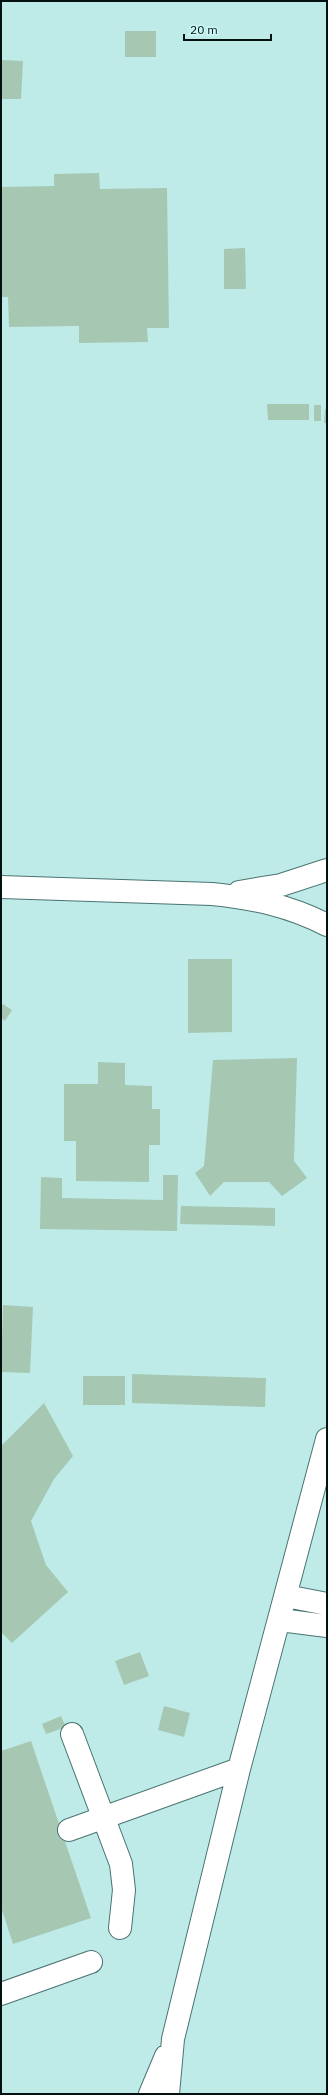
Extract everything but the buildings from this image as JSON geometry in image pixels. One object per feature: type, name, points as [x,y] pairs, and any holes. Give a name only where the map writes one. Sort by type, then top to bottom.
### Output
[{"type":"street","points":[[212,894],[281,885],[327,870]]},
{"type":"street","points":[[1,887],[212,894],[246,897],[278,904],[310,916],[327,925]]},
{"type":"street","points":[[168,2094],[173,2039],[239,1769],[280,1620],[327,1439]]},
{"type":"street","points":[[286,1596],[327,1604]]},
{"type":"street","points":[[280,1620],[327,1626]]},
{"type":"street","points":[[72,1734],[124,1876],[120,1928]]},
{"type":"street","points":[[69,1830],[239,1769]]},
{"type":"street","points":[[1,1994],[92,1962]]},
{"type":"street","points":[[150,2094],[173,2039]]}]
